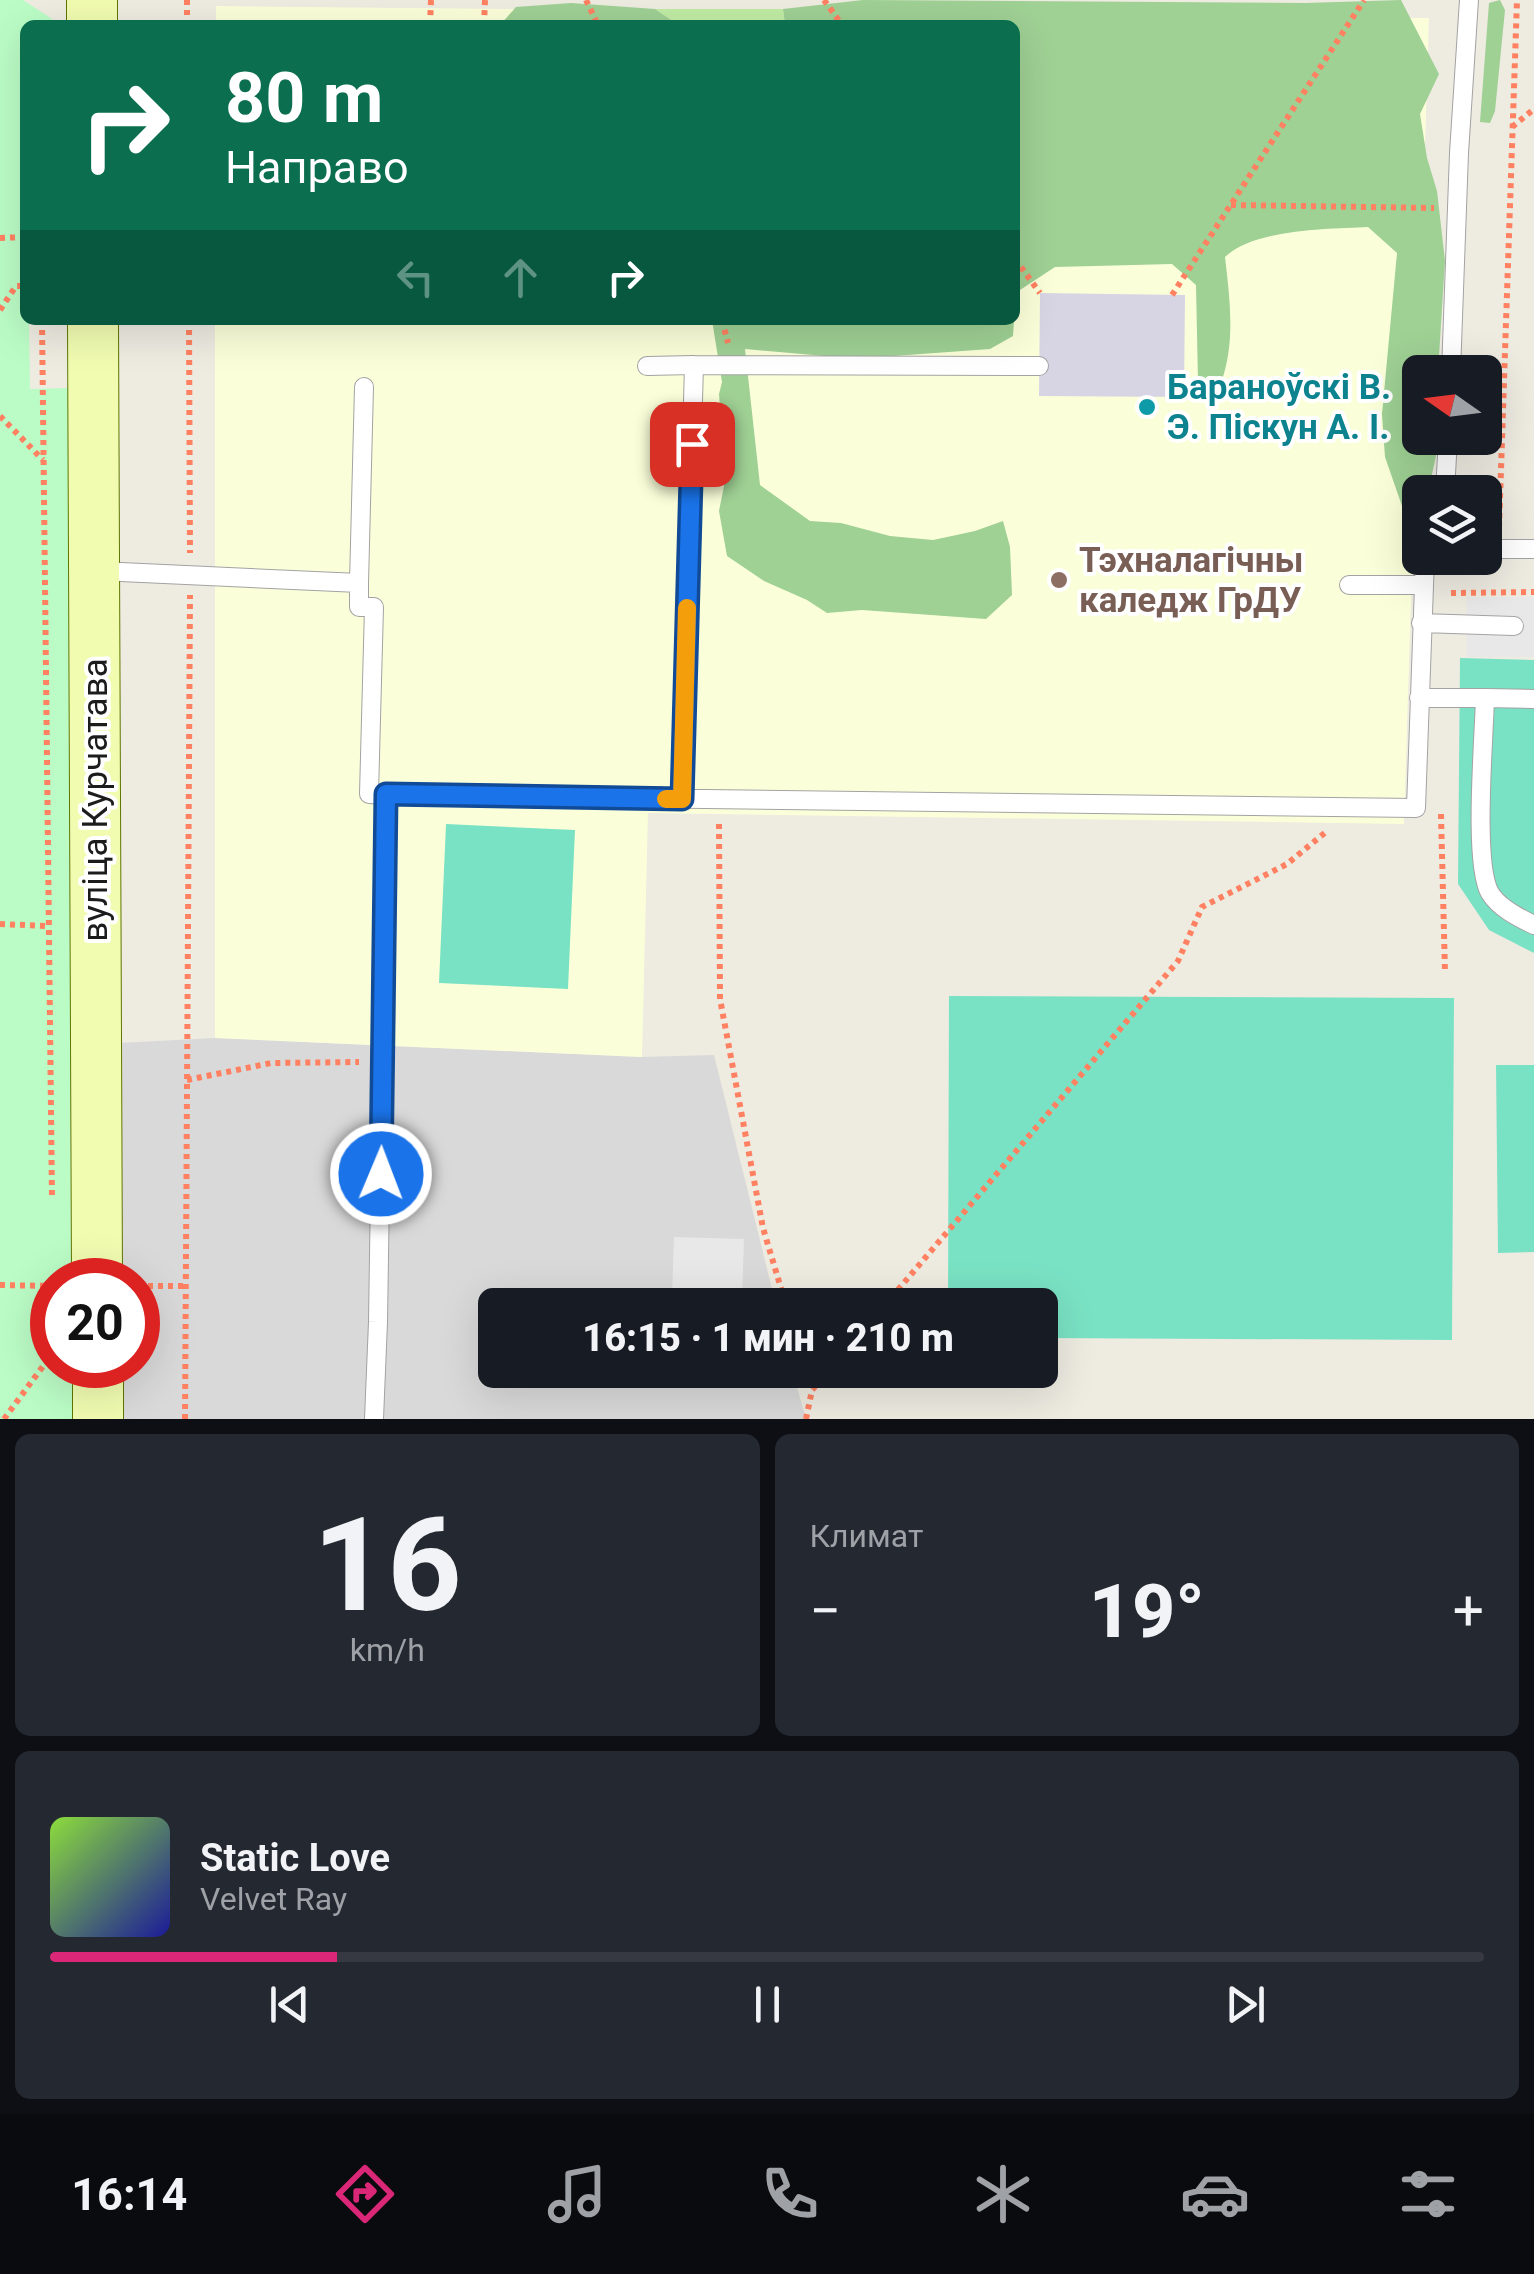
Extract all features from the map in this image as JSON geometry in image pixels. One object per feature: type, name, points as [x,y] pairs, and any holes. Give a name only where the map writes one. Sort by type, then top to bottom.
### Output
[{"type":"main road","name":"вуліца Курчатава","points":[[93,325],[97,1258]]},
{"type":"main road","points":[[98,1388],[98,1419]]},
{"type":"lane","points":[[1451,355],[1469,0]]},
{"type":"lane","points":[[682,799],[694,364]]},
{"type":"lane","points":[[647,366],[1040,366]]},
{"type":"lane","points":[[364,387],[358,607],[374,607],[369,794],[1416,808],[1423,575]]},
{"type":"lane","points":[[1502,549],[1534,549]]},
{"type":"lane","points":[[94,571],[359,582]]},
{"type":"lane","points":[[1349,585],[1422,585]]},
{"type":"lane","points":[[1421,622],[1514,626]]},
{"type":"lane","points":[[1418,698],[1534,699]]},
{"type":"lane","points":[[1485,698],[1481,868],[1491,896],[1515,916],[1534,925]]},
{"type":"lane","points":[[374,1419],[386,794]]},
{"type":"path","points":[[1172,295],[1364,0]]},
{"type":"path","points":[[1501,475],[1517,0]]},
{"type":"path","points":[[1512,127],[1534,109]]},
{"type":"path","points":[[1230,205],[1456,208]]},
{"type":"path","points":[[1020,266],[1040,293]]},
{"type":"path","points":[[0,310],[16,286],[20,286]]},
{"type":"path","points":[[42,325],[52,1201]]},
{"type":"path","points":[[186,1419],[188,325]]},
{"type":"path","points":[[0,416],[44,461]]},
{"type":"path","points":[[1451,593],[1534,592]]},
{"type":"path","points":[[719,799],[720,999],[763,1228],[781,1288]]},
{"type":"path","points":[[900,1288],[1178,962],[1202,907],[1287,864],[1361,808]]},
{"type":"path","points":[[1441,808],[1445,973]]},
{"type":"path","points":[[0,924],[47,926]]},
{"type":"path","points":[[187,1080],[271,1063],[331,1060],[382,1064]]},
{"type":"path","points":[[0,1284],[30,1285]]},
{"type":"path","points":[[160,1286],[186,1286]]},
{"type":"path","points":[[4,1419],[30,1384]]},
{"type":"path","points":[[806,1419],[812,1390]]},
{"type":"shaded area","points":[[216,6],[1429,18],[1419,355],[1402,355],[1402,455],[1415,455],[1415,475],[1402,475],[1402,575],[1412,575],[1404,824],[648,813],[642,1057],[215,1038],[215,325],[1020,325],[1020,20],[216,20]]},
{"type":"shaded area","points":[[1040,293],[1185,295],[1184,397],[1039,396]]},
{"type":"shaded area","points":[[1467,597],[1534,597],[1534,657],[1467,657]]},
{"type":"shaded area","points":[[215,1038],[642,1057],[714,1055],[772,1288],[478,1288],[478,1388],[797,1388],[806,1419],[116,1419],[116,1388],[160,1388],[160,1258],[115,1258],[119,1043]]},
{"type":"shaded area","points":[[674,1237],[744,1239],[742,1288],[672,1288]]},
{"type":"green space","points":[[0,0],[23,0],[52,19],[20,20],[20,325],[29,325],[30,389],[68,388],[71,1258],[30,1258],[30,1388],[72,1388],[72,1419],[0,1419]]},
{"type":"green space","points":[[863,0],[1401,0],[1439,74],[1420,114],[1437,191],[1445,261],[1439,355],[1402,355],[1402,455],[1436,455],[1432,475],[1402,475],[1402,506],[1385,457],[1382,414],[1397,253],[1368,227],[1272,236],[1225,257],[1228,354],[1220,386],[1208,390],[1198,382],[1196,285],[1172,264],[1055,267],[1020,290],[1020,20],[784,20],[783,9]]},
{"type":"green space","points":[[1500,0],[1505,10],[1495,111],[1490,123],[1480,122],[1489,3]]},
{"type":"green space","points":[[571,3],[655,9],[672,20],[504,20],[516,7]]},
{"type":"green space","points":[[655,9],[783,9],[784,20],[672,20]]},
{"type":"green space","points":[[713,325],[1014,325],[1013,336],[990,349],[836,357],[745,349],[760,485],[810,521],[841,523],[890,536],[933,540],[1003,521],[1010,547],[1012,595],[986,619],[862,610],[827,613],[764,581],[727,556],[719,511],[725,481],[719,394],[722,382]]},
{"type":"green space","points":[[1460,658],[1534,660],[1534,953],[1489,930],[1458,884]]},
{"type":"green space","points":[[446,824],[575,830],[568,989],[439,983]]},
{"type":"green space","points":[[949,996],[1454,998],[1452,1340],[1058,1338],[1058,1288],[948,1288]]},
{"type":"green space","points":[[1496,1065],[1534,1065],[1534,1252],[1498,1253]]},
{"type":"slow traffic","points":[[666,799],[682,799],[687,608]]},
{"type":"place","name":"Бараноўскі В. Э. Піскун А. І.","points":[[1147,407]]},
{"type":"place","name":"Тэхналагічны каледж ГрДУ","points":[[1059,580]]},
{"type":"route","points":[[381,1174],[386,794],[682,799],[692,444]]}]
